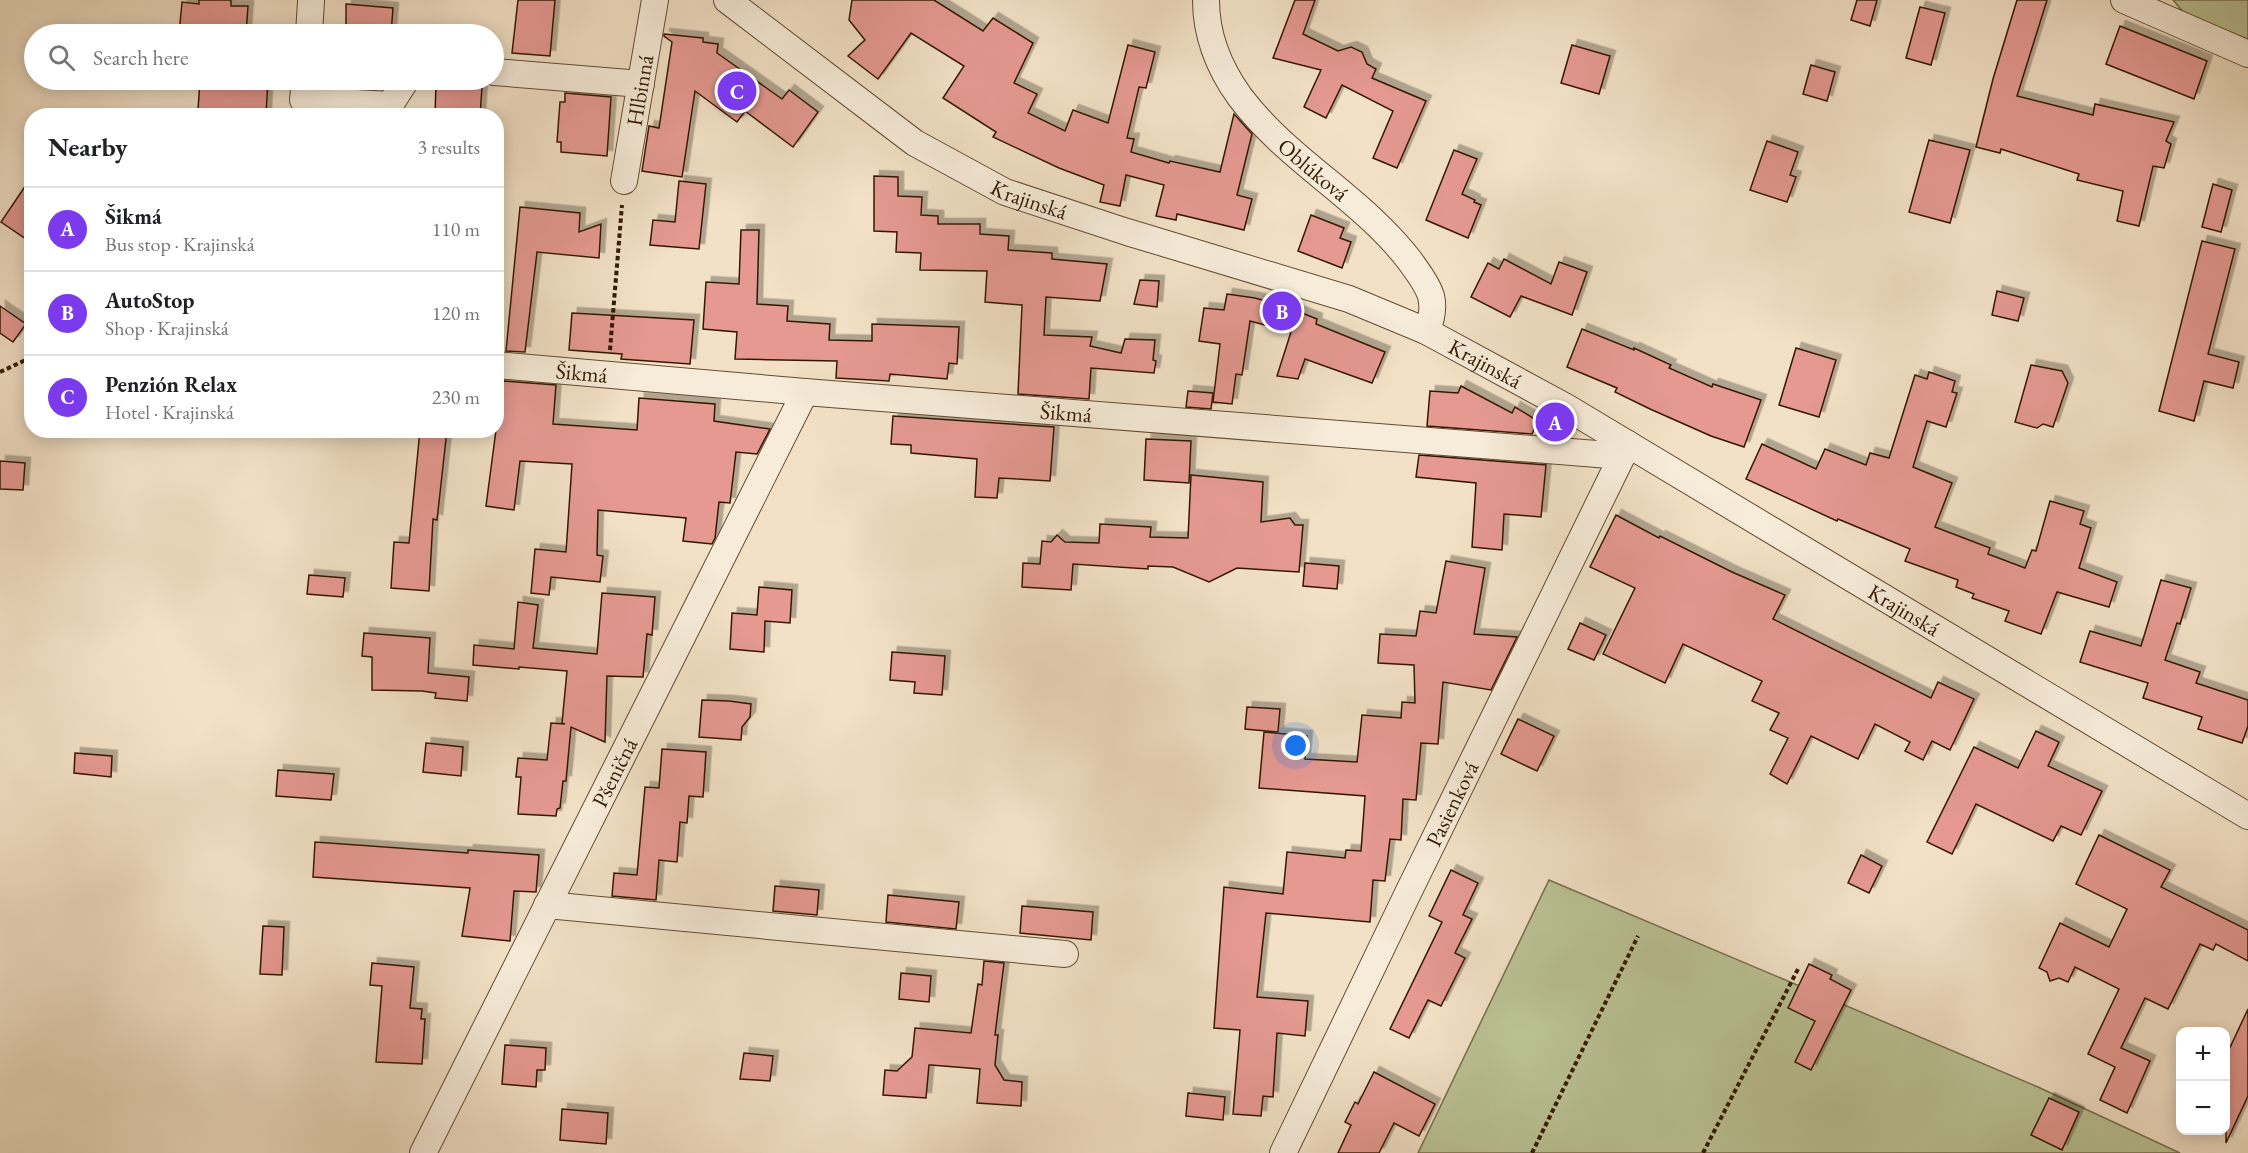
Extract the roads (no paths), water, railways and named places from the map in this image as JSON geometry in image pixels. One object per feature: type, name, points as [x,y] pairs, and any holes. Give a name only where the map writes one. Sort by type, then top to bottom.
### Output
[{"type":"street","name":"Hlbinná","points":[[624,181],[655,0]]},
{"type":"street","name":"Krajinská","points":[[727,0],[915,143],[1005,192],[1127,232],[1349,299],[1426,331],[1566,407],[1625,450],[2248,816]]},
{"type":"street","name":"Oblúková","points":[[1206,0],[1210,40],[1220,65],[1241,98],[1301,158],[1361,208],[1403,252],[1419,274],[1432,300],[1433,318],[1426,331]]},
{"type":"street","points":[[310,24],[312,1]]},
{"type":"street","points":[[2138,3],[2248,54]]},
{"type":"street","points":[[504,73],[640,84]]},
{"type":"street","points":[[304,90],[303,100],[390,105],[400,90]]},
{"type":"street","name":"Šikmá","points":[[504,366],[805,392],[1625,450]]},
{"type":"street","name":"Pšeničná","points":[[423,1153],[805,392]]},
{"type":"street","name":"Pasienková","points":[[1283,1153],[1625,450]]},
{"type":"street","points":[[547,905],[1065,954]]},
{"type":"place","name":"Penzión Relax","points":[[737,91]]},
{"type":"place","name":"AutoStop","points":[[1282,311]]},
{"type":"place","name":"Šikmá","points":[[1555,422]]}]
